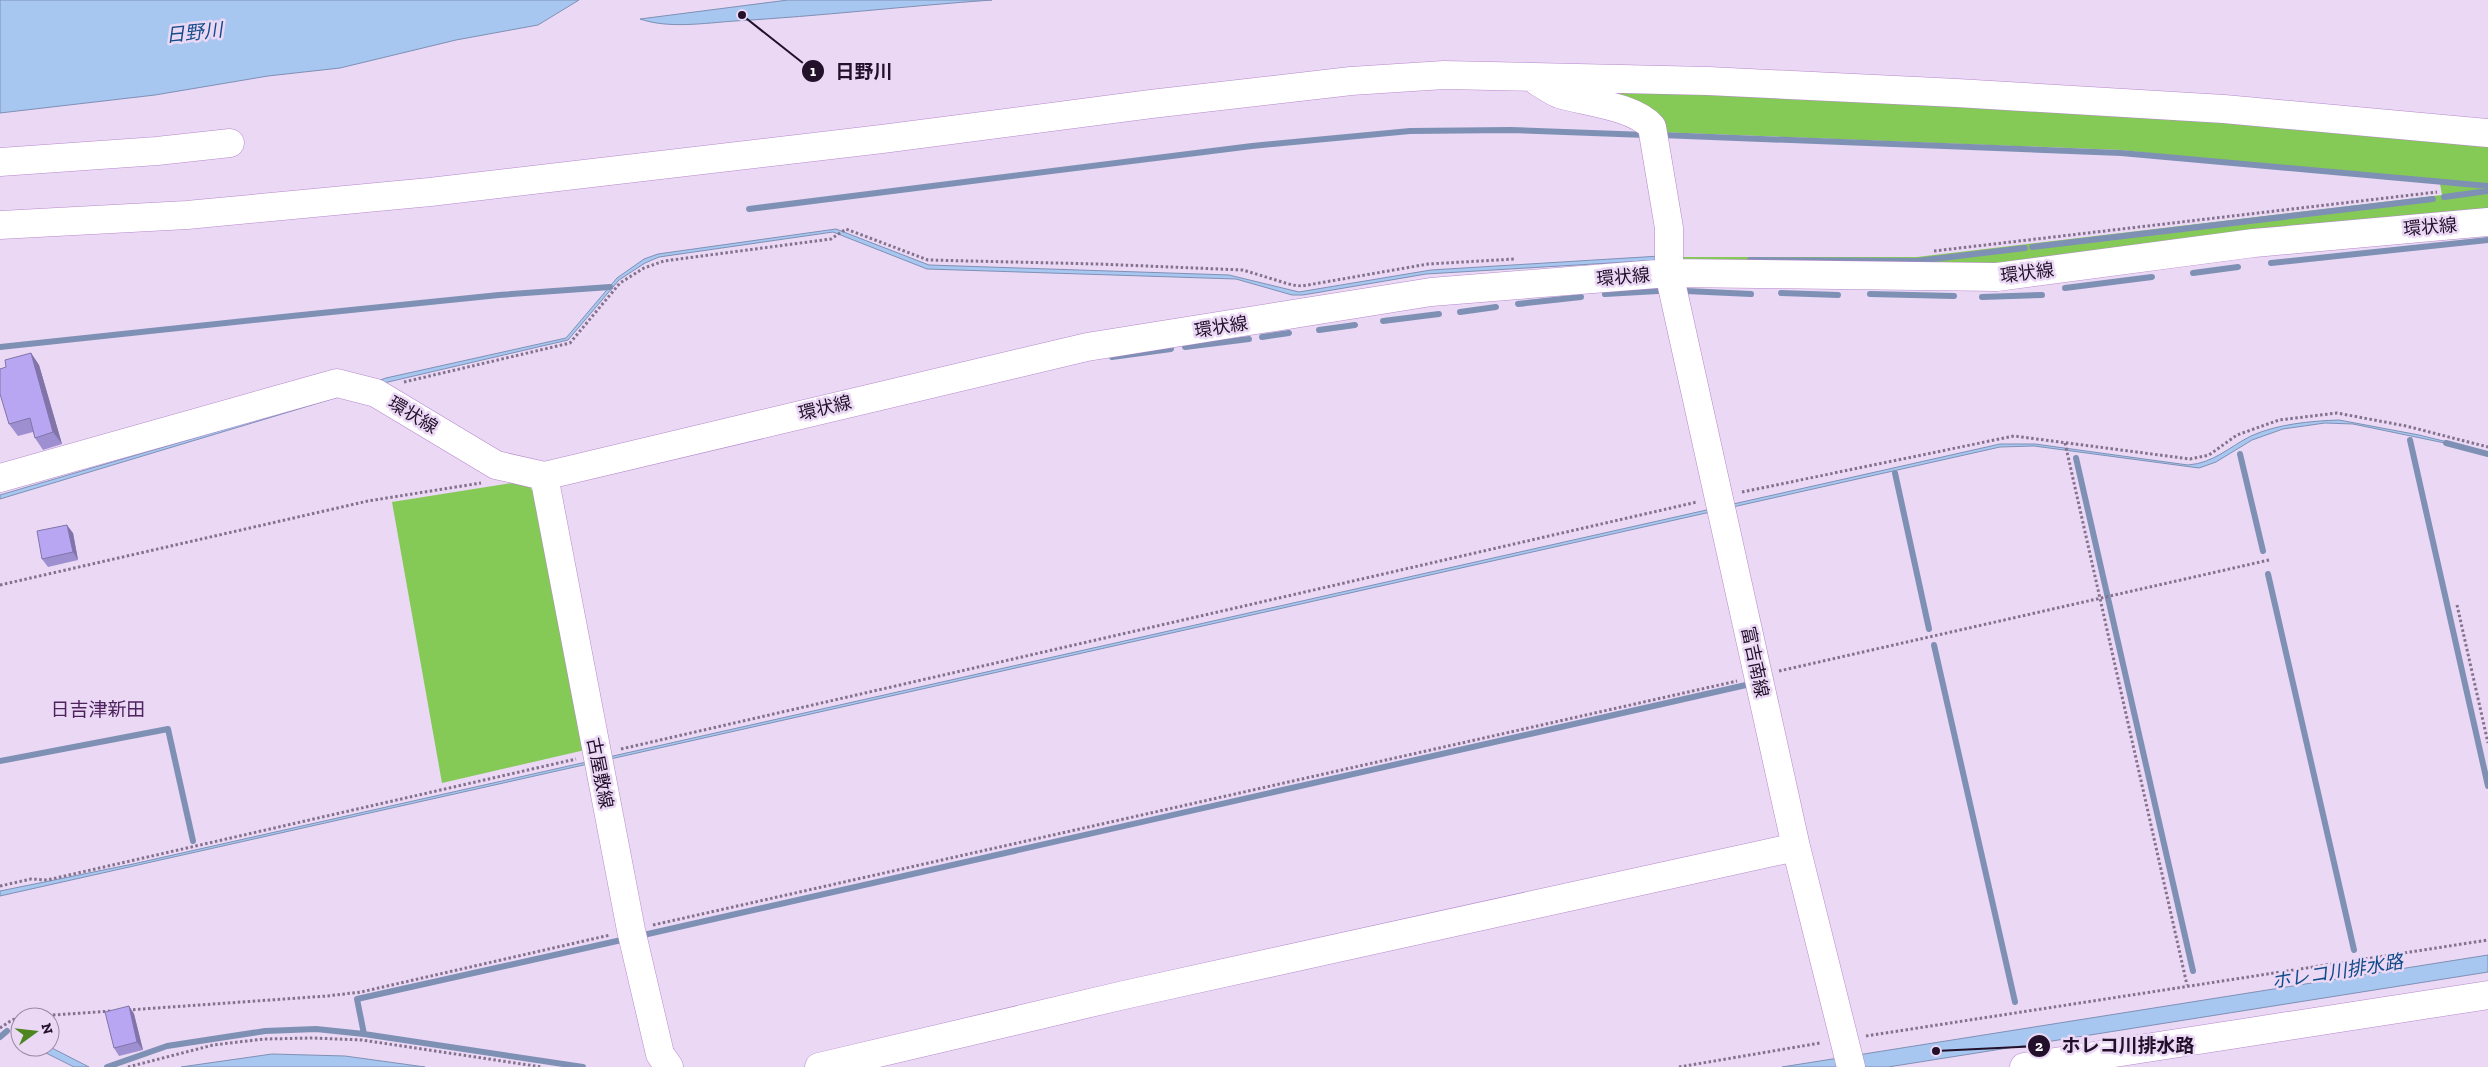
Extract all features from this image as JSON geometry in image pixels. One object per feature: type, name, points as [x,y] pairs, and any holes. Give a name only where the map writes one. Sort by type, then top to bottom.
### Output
[{"type":"street","points":[[0,225],[187,216],[440,191],[872,140],[1151,104],[1351,81],[1444,75],[1708,81],[1977,94],[2224,109],[2488,133]]},
{"type":"street","name":"富吉南線","points":[[1531,77],[1557,93],[1632,114],[1646,120],[1652,127],[1669,228],[1670,251],[1668,273],[1796,847],[1848,1052]]},
{"type":"street","points":[[0,162],[157,151],[230,143]]},
{"type":"street","name":"環状線","points":[[0,478],[337,383],[376,393],[496,465],[544,476],[1087,347],[1431,292],[1668,273],[1997,277],[2254,243],[2488,222]]},
{"type":"street","name":"古屋敷線","points":[[544,476],[631,930],[660,1054],[669,1067]]},
{"type":"street","points":[[818,1067],[1124,995],[1796,847]]},
{"type":"street","points":[[2024,1067],[2488,995]]},
{"type":"path","points":[[1928,251],[2437,192]]},
{"type":"path","points":[[376,393],[392,384],[570,343],[620,283],[644,268],[664,261],[831,239],[846,229],[928,260],[1243,270],[1292,285],[1302,286],[1428,264],[1516,259]]},
{"type":"path","points":[[0,886],[31,879],[47,880],[1718,497],[2014,436],[2190,459],[2209,455],[2237,435],[2280,420],[2337,414],[2406,426],[2488,447]]},
{"type":"path","points":[[2065,443],[2186,985]]},
{"type":"path","points":[[0,585],[368,502],[490,482]]},
{"type":"path","points":[[126,1010],[361,992],[1758,676],[2100,596],[2269,560]]},
{"type":"path","points":[[2457,605],[2488,743]]},
{"type":"path","points":[[1679,1067],[1848,1052],[2186,985],[2488,940]]},
{"type":"path","points":[[60,1014],[117,1010]]},
{"type":"path","points":[[128,1067],[213,1046],[264,1040],[313,1038],[362,1040],[542,1067]]},
{"type":"green space","points":[[1559,90],[1906,99],[2488,142],[2488,209],[1996,266],[1683,265],[1675,257],[1917,257],[2442,195],[2440,184],[2121,150],[1657,132]]},
{"type":"green space","points":[[525,481],[536,495],[585,750],[442,783],[392,502]]},
{"type":"water","name":"日野川","points":[[0,0],[579,0],[538,25],[456,40],[340,68],[268,76],[155,95],[0,113]]},
{"type":"water","points":[[788,0],[992,0],[699,24],[663,24],[640,19]]},
{"type":"water","points":[[836,229],[929,265],[1229,275],[1299,292],[1431,270],[1660,256],[1660,260],[1426,274],[1303,295],[1292,295],[1236,279],[927,269],[833,232],[659,257],[645,263],[619,280],[568,340],[388,382],[0,499],[0,495],[324,400],[386,378],[566,338],[617,278],[644,259],[658,254]]},
{"type":"water","points":[[2339,420],[2419,435],[2488,452],[2488,455],[2464,447],[2353,424],[2325,423],[2283,429],[2252,440],[2216,462],[2199,468],[2034,446],[2000,447],[0,896],[0,891],[133,864],[2000,444],[2035,444],[2188,465],[2214,458],[2261,432],[2306,422]]},
{"type":"water","points":[[2488,955],[2488,972],[1888,1067],[1782,1067]]},
{"type":"water","points":[[60,1052],[89,1067],[74,1067],[54,1057],[60,1057]]},
{"type":"water","points":[[272,1054],[345,1056],[425,1067],[181,1067]]},
{"type":"building","points":[[31,353],[53,432],[35,438],[30,418],[9,424],[0,394],[0,369],[6,367],[5,360]]},
{"type":"building","points":[[67,525],[73,552],[42,559],[37,531]]},
{"type":"building","points":[[129,1006],[137,1042],[114,1048],[105,1012]]},
{"type":"waterway","points":[[749,209],[1252,146],[1410,131],[1511,130],[1646,135]]},
{"type":"waterway","points":[[1661,135],[2121,153],[2488,186]]},
{"type":"waterway","points":[[2444,197],[2488,191]]},
{"type":"waterway","points":[[2032,247],[2433,199]]},
{"type":"waterway","points":[[2271,263],[2488,240]]},
{"type":"waterway","points":[[1750,260],[1917,261],[2025,248]]},
{"type":"waterway","points":[[2193,273],[2238,267]]},
{"type":"waterway","points":[[2065,288],[2152,277]]},
{"type":"waterway","points":[[0,347],[499,295],[610,287]]},
{"type":"waterway","points":[[1605,294],[1658,291]]},
{"type":"waterway","points":[[1686,291],[1751,294]]},
{"type":"waterway","points":[[1781,293],[1838,295]]},
{"type":"waterway","points":[[1870,294],[1954,296]]},
{"type":"waterway","points":[[1982,297],[2042,295]]},
{"type":"waterway","points":[[1518,304],[1581,297]]},
{"type":"waterway","points":[[1460,312],[1496,307]]},
{"type":"waterway","points":[[1383,321],[1439,314]]},
{"type":"waterway","points":[[1319,330],[1355,325]]},
{"type":"waterway","points":[[1262,337],[1289,333]]},
{"type":"waterway","points":[[1185,347],[1249,339]]},
{"type":"waterway","points":[[1112,357],[1171,349]]},
{"type":"waterway","points":[[2410,440],[2488,786]]},
{"type":"waterway","points":[[2446,443],[2488,454]]},
{"type":"waterway","points":[[2240,454],[2263,551]]},
{"type":"waterway","points":[[2076,458],[2193,971]]},
{"type":"waterway","points":[[1895,473],[1929,629]]},
{"type":"waterway","points":[[2268,574],[2354,950]]},
{"type":"waterway","points":[[1934,645],[2015,1002]]},
{"type":"waterway","points":[[639,936],[1746,685]]},
{"type":"waterway","points":[[0,761],[168,729],[193,841]]},
{"type":"waterway","points":[[364,1034],[357,999],[626,939]]},
{"type":"waterway","points":[[107,1067],[167,1046],[265,1031],[316,1029],[364,1034],[583,1067]]},
{"type":"waterway","points":[[0,1037],[7,1031]]},
{"type":"place","name":"日野川","points":[[742,15]]},
{"type":"place","name":"ホレコ川排水路","points":[[1936,1051]]},
{"type":"district","name":"日吉津新田","points":[[98,709]]}]
